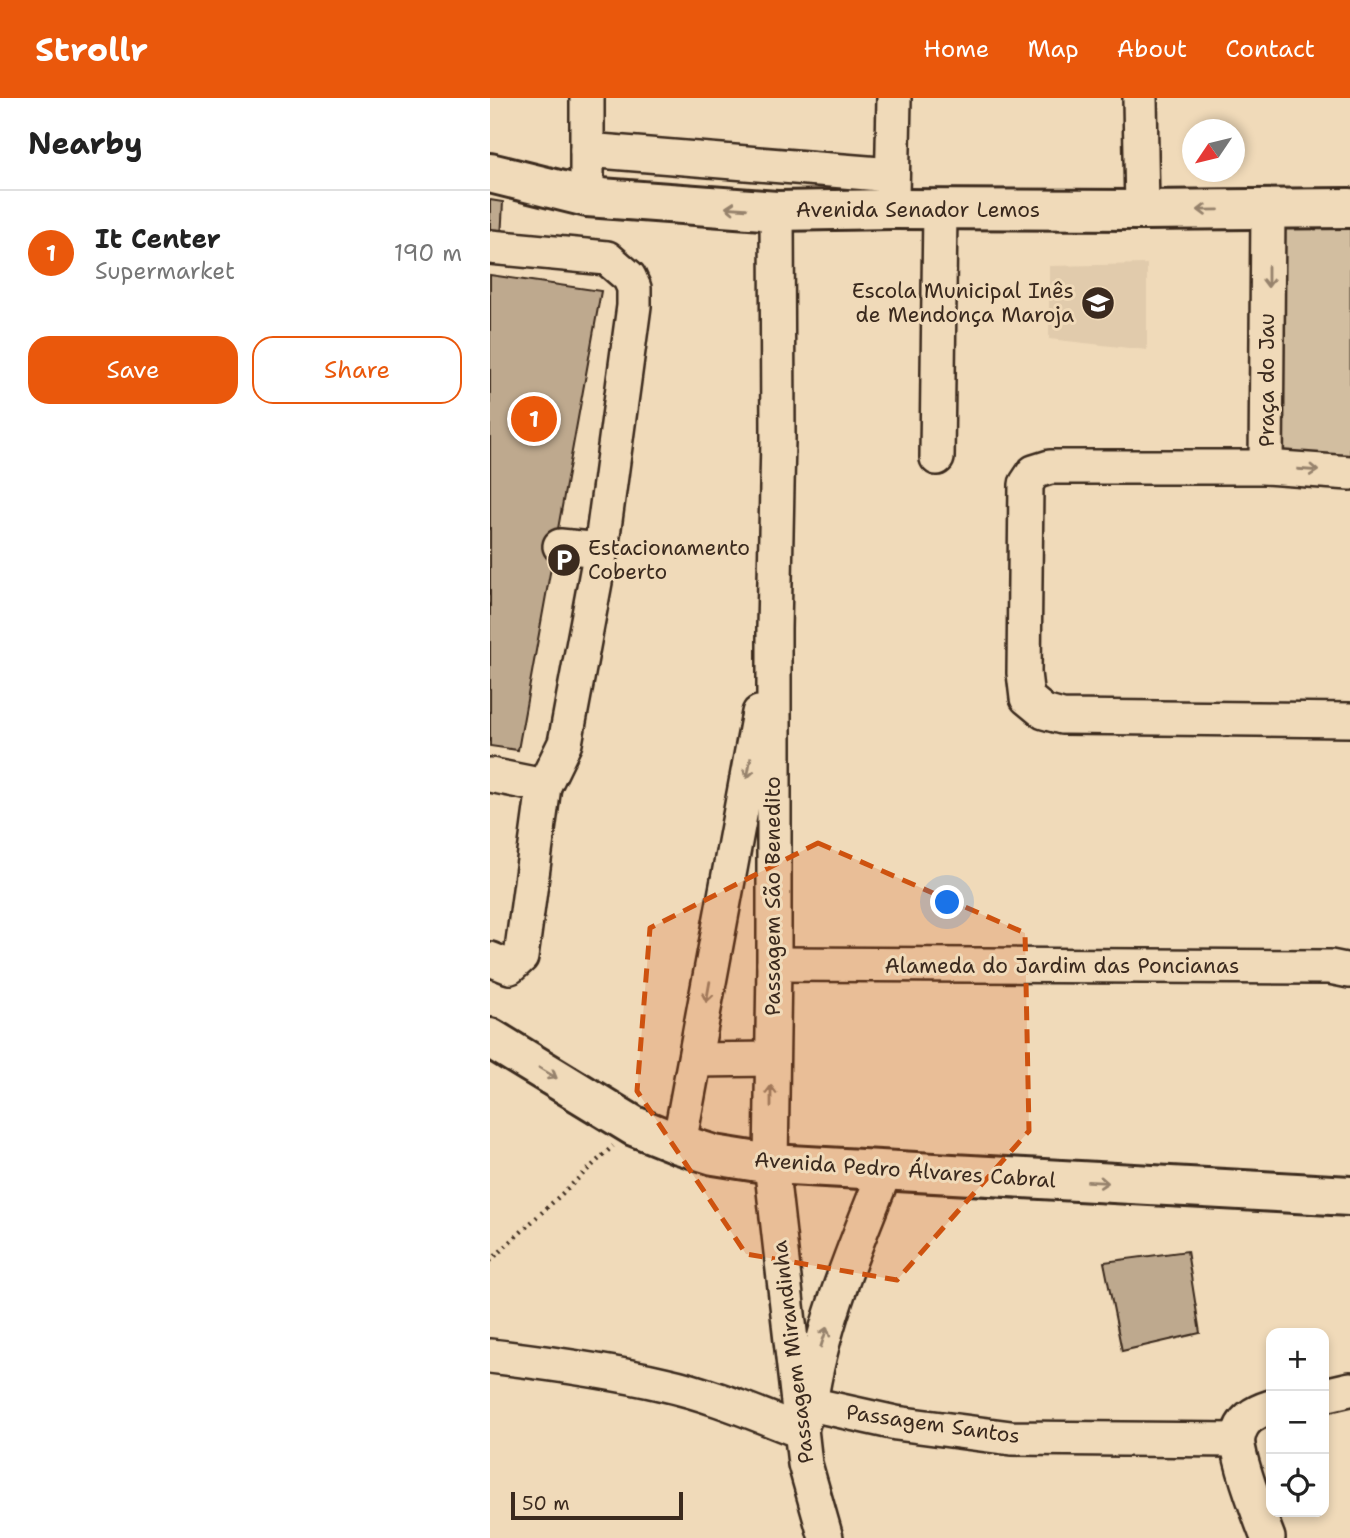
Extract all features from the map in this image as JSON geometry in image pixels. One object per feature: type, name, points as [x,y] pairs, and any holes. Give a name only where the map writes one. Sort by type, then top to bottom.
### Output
[{"type":"main road","name":"Avenida Senador Lemos","points":[[490,174],[587,197],[776,211],[892,192],[940,209],[1142,211],[1350,208]]},
{"type":"main road","name":"Avenida Pedro Álvares Cabral","points":[[490,1038],[634,1126],[679,1144],[714,1154],[771,1164],[1350,1196]]},
{"type":"street","points":[[587,98],[587,197]]},
{"type":"street","points":[[587,150],[892,192],[894,98]]},
{"type":"street","points":[[1140,98],[1142,211]]},
{"type":"street","points":[[937,458],[940,209]]},
{"type":"street","name":"Praça do Jau","points":[[1268,209],[1266,467],[1350,473]]},
{"type":"street","name":"Passagem São Benedito","points":[[771,1164],[774,628],[778,439],[776,211]]},
{"type":"street","points":[[490,247],[607,258],[629,277],[634,288],[634,306],[601,550],[565,743],[544,786],[521,957],[510,967],[490,959]]},
{"type":"street","points":[[1266,467],[1050,467],[1034,471],[1026,484],[1024,673],[1027,698],[1044,712],[1062,717],[1350,720]]},
{"type":"street","points":[[560,546],[601,550]]},
{"type":"street","name":"Passagem São Benedito","points":[[679,1144],[774,628]]},
{"type":"street","points":[[490,775],[544,786]]},
{"type":"street","name":"Alameda do Jardim das Poncianas","points":[[774,964],[1330,967],[1350,971]]},
{"type":"street","points":[[696,1060],[772,1059]]},
{"type":"street","name":"Passagem Mirandinha","points":[[771,1164],[805,1417],[805,1464],[826,1538]]},
{"type":"street","points":[[805,1417],[820,1350],[839,1288],[885,1171]]},
{"type":"street","name":"Passagem Santos","points":[[490,1356],[554,1364],[665,1384],[740,1408],[805,1417],[896,1423],[1011,1438],[1237,1440]]},
{"type":"street","points":[[1329,1394],[1350,1389]]},
{"type":"street","points":[[1266,1408],[1250,1415],[1237,1440],[1253,1499],[1268,1538]]},
{"type":"path","points":[[490,1261],[634,1126]]},
{"type":"highlighted area","points":[[818,843],[1025,933],[1029,1131],[897,1280],[746,1254],[637,1091],[650,928]]},
{"type":"shaded area","points":[[1350,197],[1350,465],[1265,460],[1268,200]]},
{"type":"shaded area","name":"Escola Municipal Inês de Mendonça Maroja","points":[[1147,264],[1147,350],[1049,339],[1049,266]]},
{"type":"building","points":[[490,200],[503,202],[501,239],[490,238]]},
{"type":"building","points":[[490,275],[601,291],[518,750],[490,746]]},
{"type":"building","points":[[1187,1251],[1200,1333],[1122,1351],[1104,1262]]},
{"type":"place","name":"Escola Municipal Inês de Mendonça Maroja","points":[[1098,303]]},
{"type":"place","name":"It Center","points":[[534,419]]},
{"type":"place","name":"Estacionamento Coberto","points":[[564,560]]}]
